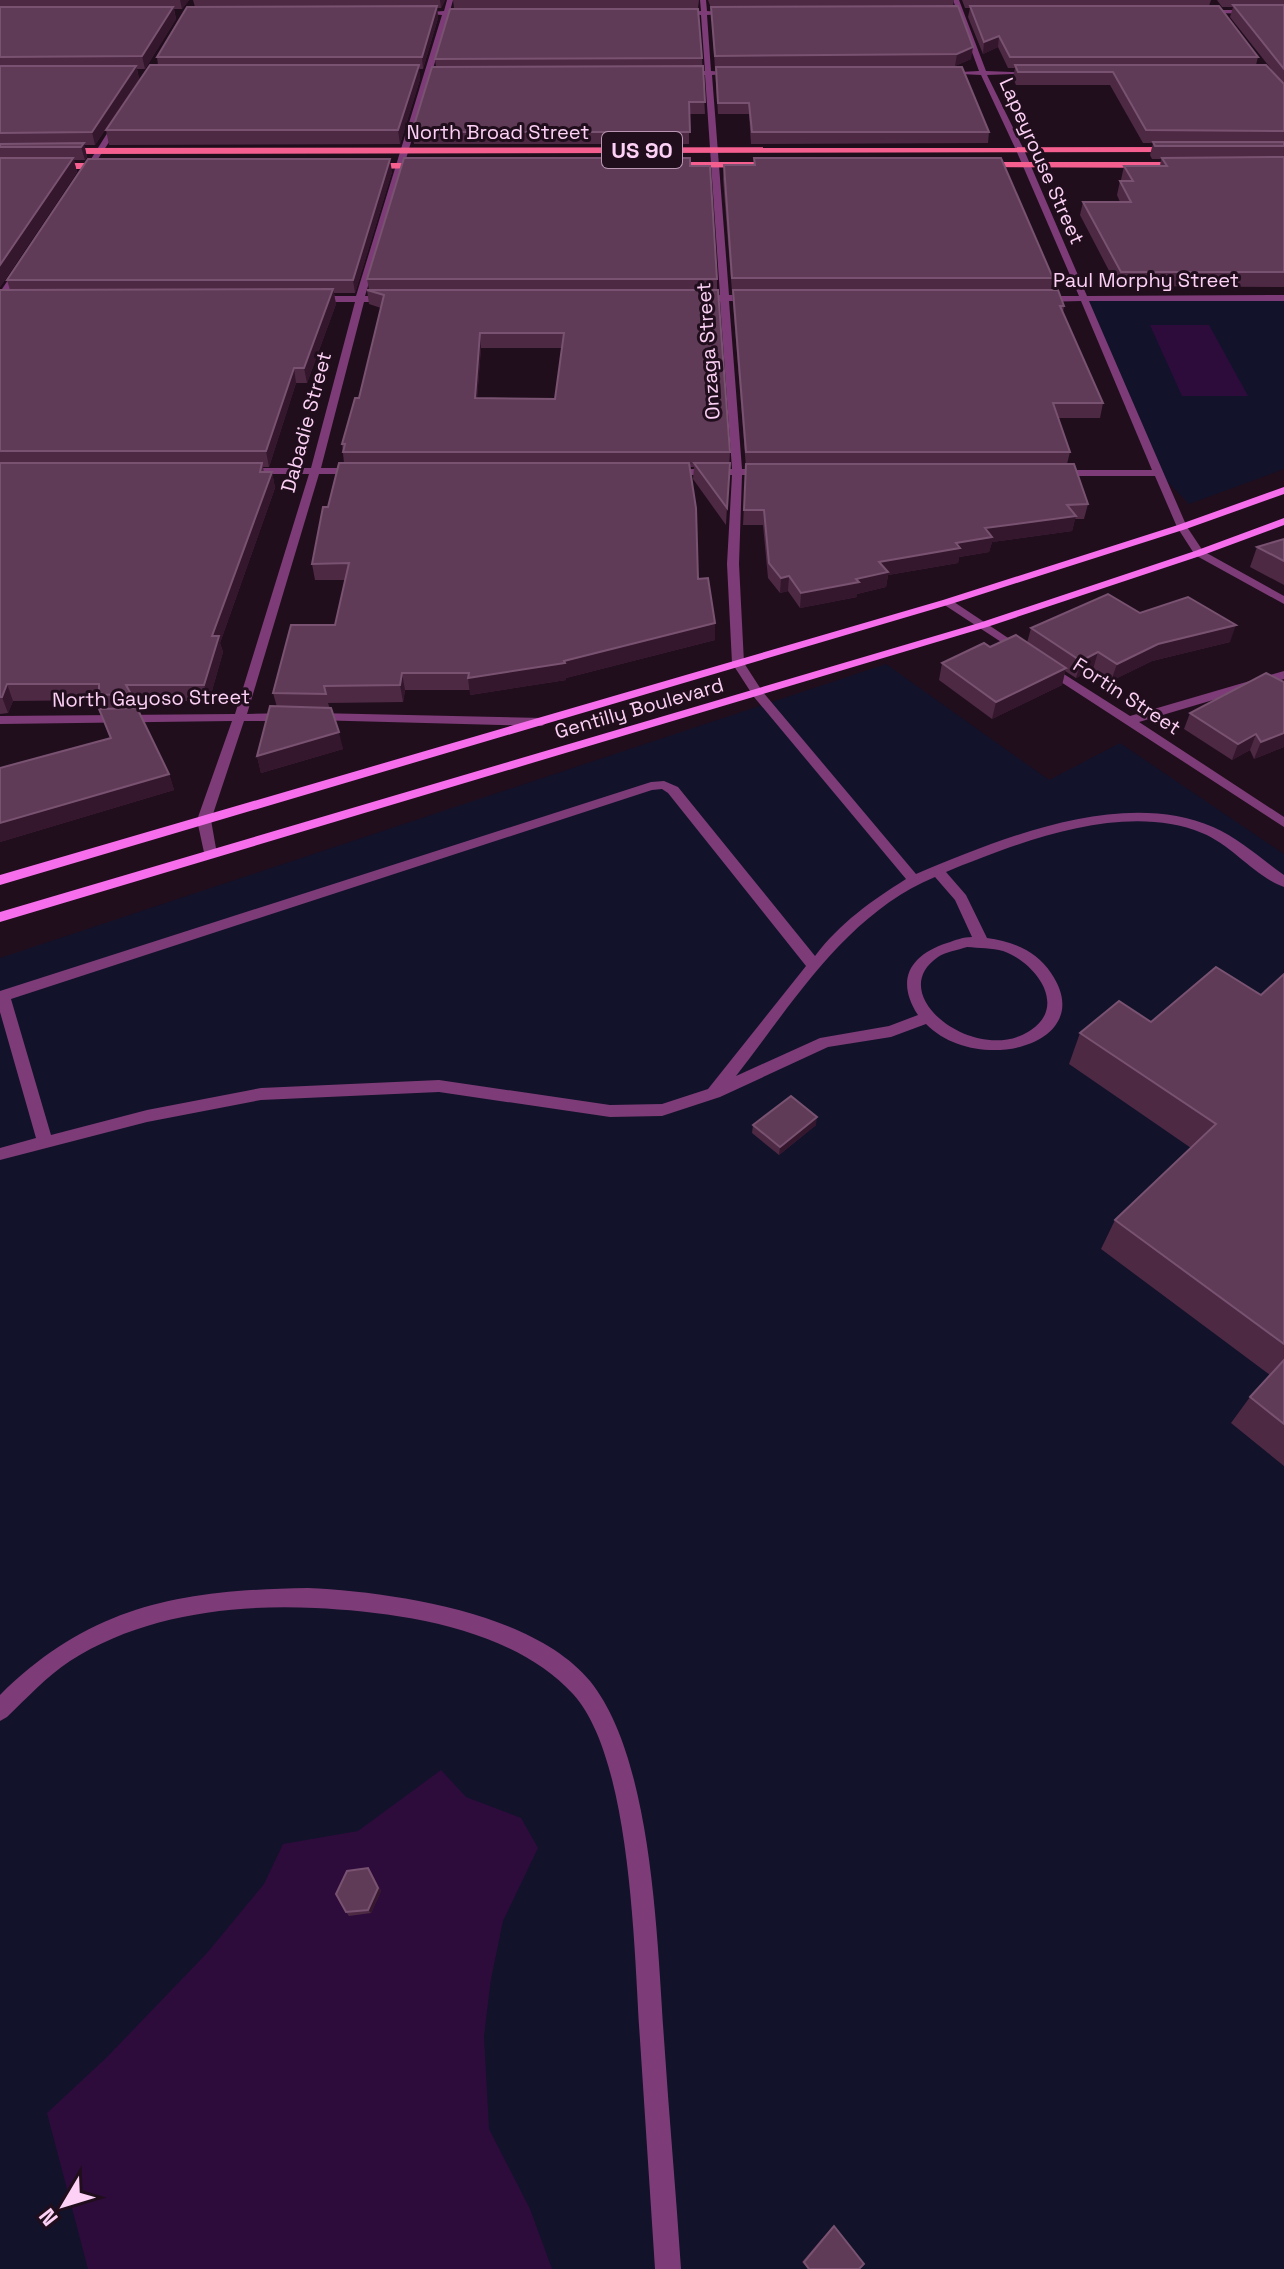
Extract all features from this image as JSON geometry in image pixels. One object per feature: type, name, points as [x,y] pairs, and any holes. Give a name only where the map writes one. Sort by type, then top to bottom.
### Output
[{"type":"main road","name":"North Broad Street","points":[[48,151],[1191,150]]},
{"type":"main road","name":"US 90","points":[[649,165],[791,165]]},
{"type":"main road","points":[[962,165],[1194,165]]},
{"type":"main road","points":[[0,166],[120,166]]},
{"type":"main road","name":"North Broad Street","points":[[353,166],[433,166]]},
{"type":"main road","name":"Gentilly Boulevard","points":[[0,880],[947,602],[1182,527],[1284,490]]},
{"type":"main road","name":"Gentilly Boulevard","points":[[0,917],[983,625],[1199,553],[1284,521]]},
{"type":"street","name":"Dabadie Street","points":[[210,854],[204,820],[240,716],[315,471],[360,299],[450,0]]},
{"type":"street","name":"Onzaga Street","points":[[703,0],[737,472],[733,564],[738,663],[758,694],[914,880]]},
{"type":"street","name":"Lapeyrouse Street","points":[[956,0],[983,73],[1027,165],[1182,527],[1199,553]]},
{"type":"street","points":[[1210,0],[1229,24]]},
{"type":"street","points":[[947,12],[978,12]]},
{"type":"street","points":[[1186,12],[1284,12]]},
{"type":"street","points":[[401,13],[478,13]]},
{"type":"street","points":[[675,13],[735,13]]},
{"type":"street","points":[[414,73],[445,73]]},
{"type":"street","points":[[676,73],[753,73]]},
{"type":"street","points":[[937,73],[1046,73]]},
{"type":"street","points":[[73,189],[127,108]]},
{"type":"street","points":[[0,299],[24,262]]},
{"type":"street","points":[[693,298],[771,298]]},
{"type":"street","name":"Paul Morphy Street","points":[[1035,299],[1284,298]]},
{"type":"street","points":[[0,299],[16,299]]},
{"type":"street","points":[[297,299],[408,299]]},
{"type":"street","points":[[236,471],[377,471]]},
{"type":"street","points":[[659,472],[784,472]]},
{"type":"street","points":[[1051,473],[1159,473]]},
{"type":"street","points":[[1199,553],[1284,601]]},
{"type":"street","name":"Fortin Street","points":[[947,602],[1284,823]]},
{"type":"street","points":[[1128,721],[1284,675]]},
{"type":"street","name":"North Gayoso Street","points":[[0,720],[240,716],[542,722]]},
{"type":"street","points":[[45,1142],[3,996],[651,786],[664,785],[673,790],[814,965]]},
{"type":"street","points":[[714,1093],[838,936],[874,906],[914,880],[979,851],[1065,827],[1158,815],[1208,830],[1284,882]]},
{"type":"street","points":[[937,870],[961,898],[982,943]]},
{"type":"street","points":[[982,943],[1012,949],[1032,960],[1047,975],[1055,991],[1056,1008],[1049,1024],[1035,1037],[1013,1044],[990,1046],[965,1041],[943,1031],[926,1018],[915,1001],[912,984],[917,968],[928,955],[945,946],[982,943]]},
{"type":"street","points":[[0,1154],[147,1116],[261,1094],[439,1086],[623,1111],[662,1110],[714,1093],[825,1042],[891,1031],[926,1018]]},
{"type":"street","points":[[0,1710],[65,1652],[122,1625],[193,1604],[258,1598],[325,1599],[420,1610],[484,1629],[538,1652],[582,1688],[608,1731],[627,1798],[645,1930],[668,2269]]},
{"type":"shaded area","points":[[1284,298],[1284,469],[1189,504],[1159,473],[1082,299]]},
{"type":"shaded area","points":[[1150,325],[1209,325],[1248,396],[1182,396]]},
{"type":"shaded area","points":[[886,664],[1049,780],[1120,743],[1284,854],[1284,2269],[0,2269],[0,958]]},
{"type":"shaded area","points":[[441,1770],[466,1797],[521,1818],[538,1848],[503,1921],[484,2036],[489,2129],[530,2209],[552,2269],[88,2269],[47,2113],[107,2057],[207,1953],[264,1884],[283,1844],[358,1831]]},
{"type":"building","points":[[1233,5],[1284,5],[1284,69]]},
{"type":"building","points":[[437,6],[422,57],[157,57],[187,7]]},
{"type":"building","points":[[958,6],[973,47],[957,54],[715,56],[711,7]]},
{"type":"building","points":[[970,6],[1219,6],[1258,57],[1010,57],[999,36],[984,42]]},
{"type":"building","points":[[0,7],[173,7],[142,56],[0,57]]},
{"type":"building","points":[[450,9],[698,9],[702,58],[435,59]]},
{"type":"building","points":[[150,65],[419,65],[398,130],[106,130]]},
{"type":"building","points":[[1015,65],[1266,65],[1284,84],[1284,131],[1146,130],[1113,72],[1018,72]]},
{"type":"building","points":[[0,66],[136,66],[92,132],[0,133]]},
{"type":"building","points":[[703,66],[705,102],[689,102],[690,132],[412,132],[432,67]]},
{"type":"building","points":[[716,67],[962,67],[989,132],[752,132],[749,103],[718,103]]},
{"type":"building","points":[[1153,142],[1284,142],[1284,146],[1155,146]]},
{"type":"building","points":[[84,143],[81,147],[0,147],[0,144]]},
{"type":"building","points":[[1284,157],[1284,272],[1121,272],[1083,202],[1131,202],[1120,181],[1133,181],[1124,166],[1167,166],[1162,158]]},
{"type":"building","points":[[0,158],[73,158],[0,265]]},
{"type":"building","points":[[404,158],[690,158],[690,166],[710,166],[717,279],[367,279]]},
{"type":"building","points":[[754,158],[1001,158],[1053,278],[732,278],[724,165],[755,165]]},
{"type":"building","points":[[88,159],[390,159],[353,280],[7,280]]},
{"type":"building","points":[[333,289],[304,368],[294,368],[266,451],[0,451],[0,290]]},
{"type":"building","points":[[367,290],[718,290],[730,452],[343,452],[345,444],[342,444],[355,398],[359,398],[384,295]],"holes":[[[480,333],[564,333],[555,399],[475,398]]]},
{"type":"building","points":[[733,290],[1058,290],[1064,306],[1060,306],[1103,403],[1053,403],[1070,452],[746,452]]},
{"type":"building","points":[[0,463],[262,463],[260,472],[272,472],[212,636],[219,636],[204,685],[126,685],[131,694],[99,695],[99,684],[7,684],[0,697]]},
{"type":"building","points":[[339,463],[689,463],[696,508],[698,579],[708,578],[715,623],[565,663],[468,678],[469,673],[402,673],[400,685],[324,686],[326,694],[273,693],[291,625],[335,625],[349,563],[312,564],[323,507],[328,507]]},
{"type":"building","points":[[694,463],[730,463],[727,508]]},
{"type":"building","points":[[746,464],[1074,464],[1088,504],[1067,505],[1076,516],[985,528],[992,537],[956,543],[960,548],[879,562],[888,572],[856,579],[859,582],[801,593],[789,576],[781,578],[769,563],[764,510],[744,510]]},
{"type":"building","points":[[1284,539],[1284,561],[1257,547]]},
{"type":"building","points":[[1108,594],[1140,613],[1188,597],[1236,625],[1158,644],[1117,664],[1098,652],[1081,661],[1031,628]]},
{"type":"building","points":[[1016,635],[1066,668],[996,702],[942,663],[984,643],[990,647]]},
{"type":"building","points":[[1266,673],[1284,682],[1284,733],[1261,742],[1256,734],[1238,744],[1190,713]]},
{"type":"building","points":[[270,706],[331,708],[339,732],[257,756]]},
{"type":"building","points":[[137,708],[169,774],[0,823],[0,768],[111,738],[99,709]]},
{"type":"building","points":[[1216,967],[1261,995],[1284,974],[1284,1344],[1115,1220],[1216,1124],[1080,1033],[1119,1001],[1151,1022]]},
{"type":"building","points":[[791,1096],[817,1117],[780,1147],[753,1125]]},
{"type":"building","points":[[1284,1360],[1284,1424],[1250,1397]]},
{"type":"building","points":[[368,1868],[378,1888],[368,1910],[346,1912],[336,1894],[347,1871]]},
{"type":"building","points":[[834,2226],[864,2264],[859,2269],[809,2269],[804,2262]]}]
